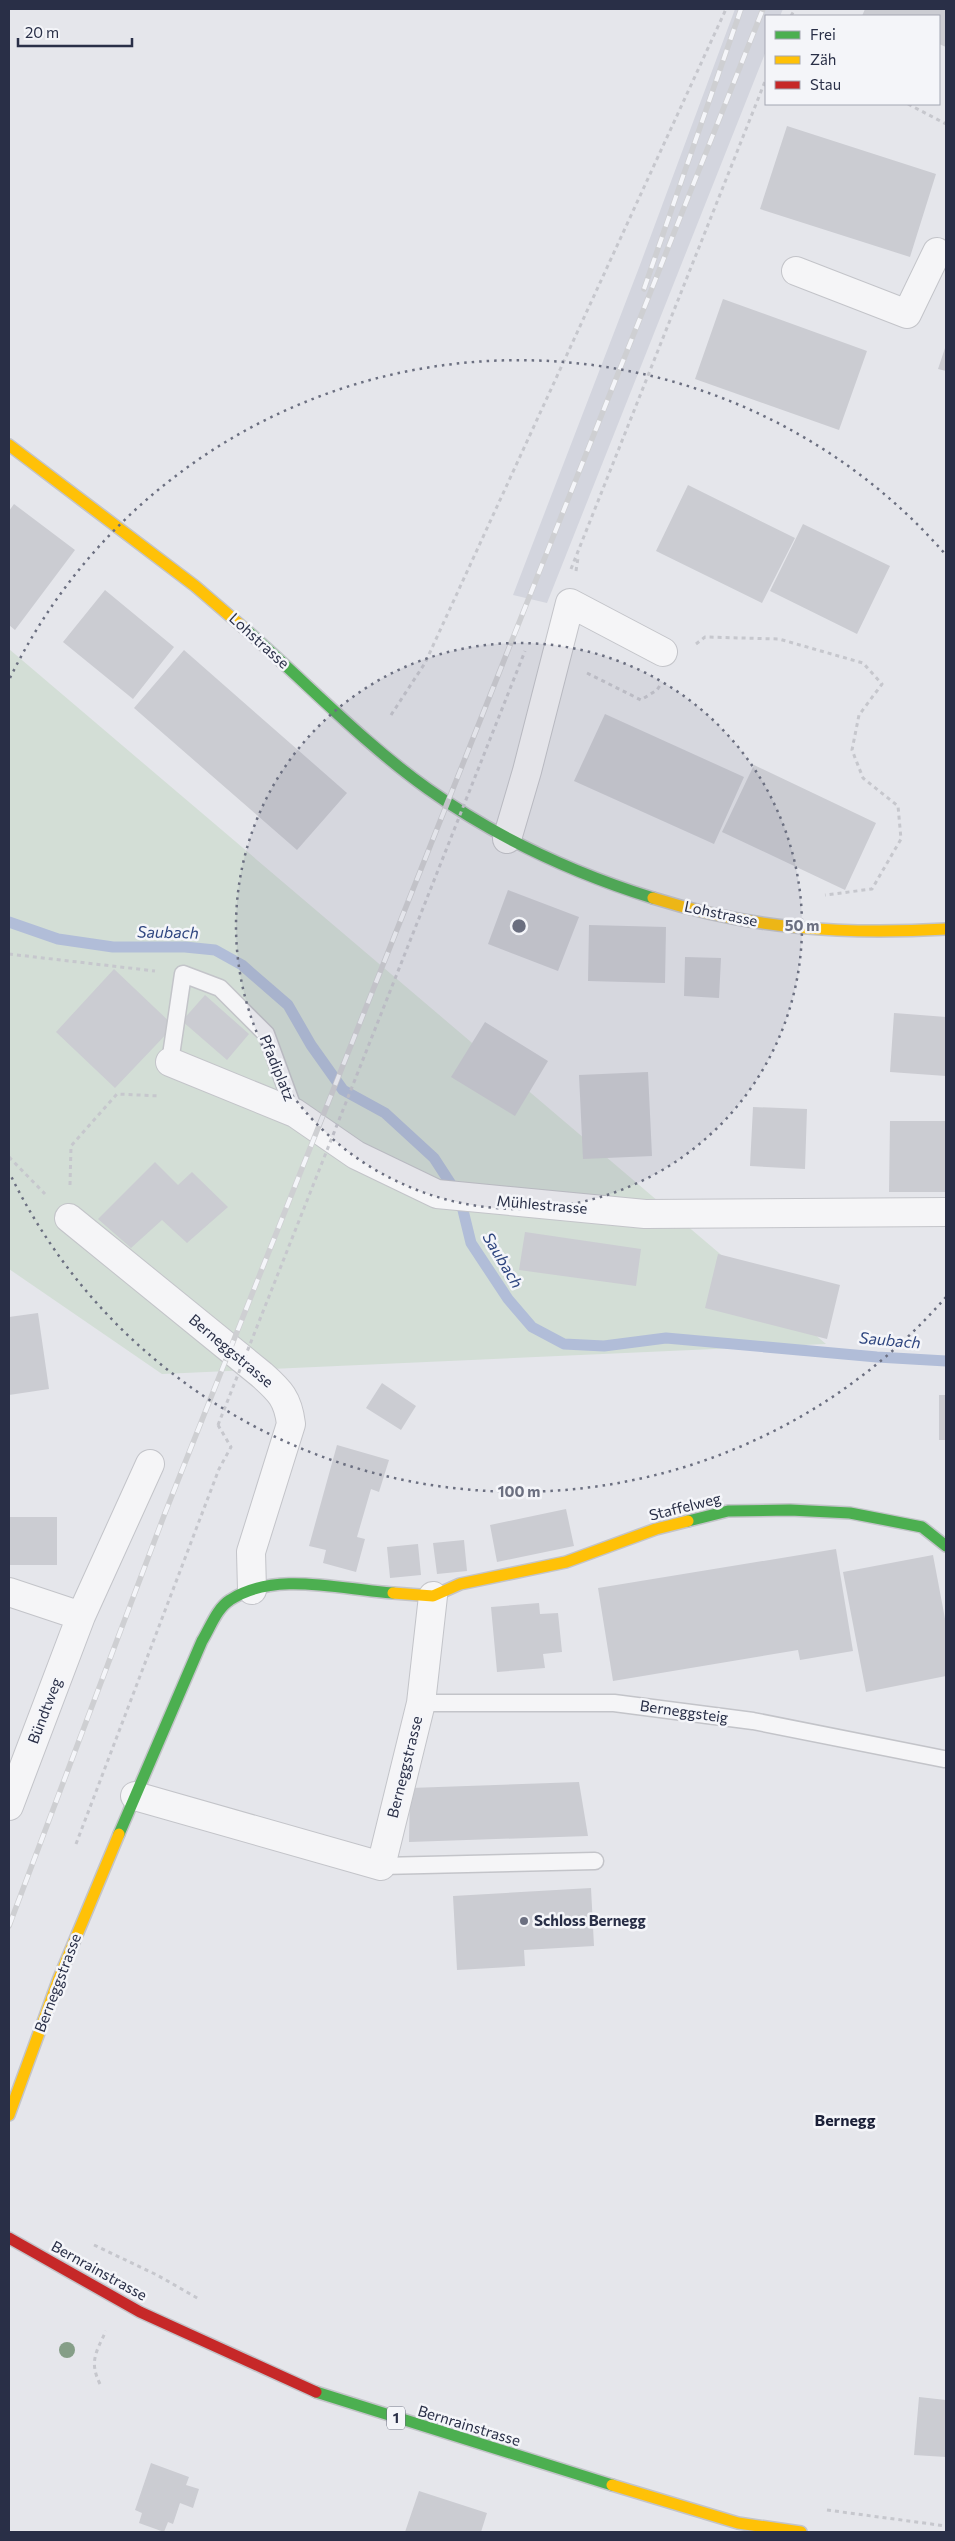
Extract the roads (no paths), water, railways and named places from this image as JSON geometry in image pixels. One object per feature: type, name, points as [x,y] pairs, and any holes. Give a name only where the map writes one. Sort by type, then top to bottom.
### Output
[{"type":"street","points":[[796,271],[907,314],[943,247]]},
{"type":"street","name":"Lohstrasse","points":[[9,445],[220,606],[373,743],[428,789],[507,839],[568,869],[642,896],[718,914],[792,928],[870,934],[946,929]]},
{"type":"street","points":[[507,839],[528,771],[570,603],[663,652]]},
{"type":"street","name":"Mühlestrasse","points":[[170,1062],[295,1113],[356,1155],[437,1194],[645,1214],[946,1212]]},
{"type":"street","name":"Berneggstrasse","points":[[69,1218],[262,1375],[279,1390],[289,1406],[291,1424],[251,1552],[252,1590]]},
{"type":"street","name":"Bündtweg","points":[[9,1806],[81,1616],[150,1464]]},
{"type":"street","name":"Staffelweg","points":[[434,1596],[460,1584],[566,1562],[656,1529],[728,1511],[850,1513],[890,1519],[922,1526],[946,1546]]},
{"type":"street","name":"Berneggstrasse","points":[[9,2115],[59,1978],[135,1796],[202,1641],[218,1613],[230,1600],[271,1584],[289,1582],[362,1591],[434,1596],[421,1703],[380,1866]]},
{"type":"street","points":[[9,1592],[81,1616]]},
{"type":"street","points":[[135,1796],[380,1866]]},
{"type":"street","name":"Bernrainstrasse","points":[[11,2244],[140,2312],[318,2393],[736,2528],[801,2532]]},
{"type":"lane","name":"Pfadiplatz","points":[[170,1062],[183,974],[220,988],[266,1034],[295,1113]]},
{"type":"lane","name":"Berneggsteig","points":[[421,1703],[614,1703],[753,1722],[944,1759]]},
{"type":"lane","points":[[380,1866],[595,1861]]},
{"type":"waterway","name":"Saubach","points":[[9,922],[58,939],[113,947],[185,947],[215,950],[242,965],[288,1005],[311,1045],[343,1090],[385,1113],[434,1158],[460,1198],[471,1243],[508,1299],[532,1327],[564,1344],[604,1346],[666,1338],[877,1357],[946,1361]]},
{"type":"railway","points":[[644,289],[741,9]]},
{"type":"railway","points":[[9,1926],[165,1513],[763,9]]},
{"type":"place","name":"Schloss Bernegg","points":[[524,1921]]},
{"type":"district","name":"Bernegg","points":[[845,2120]]}]
